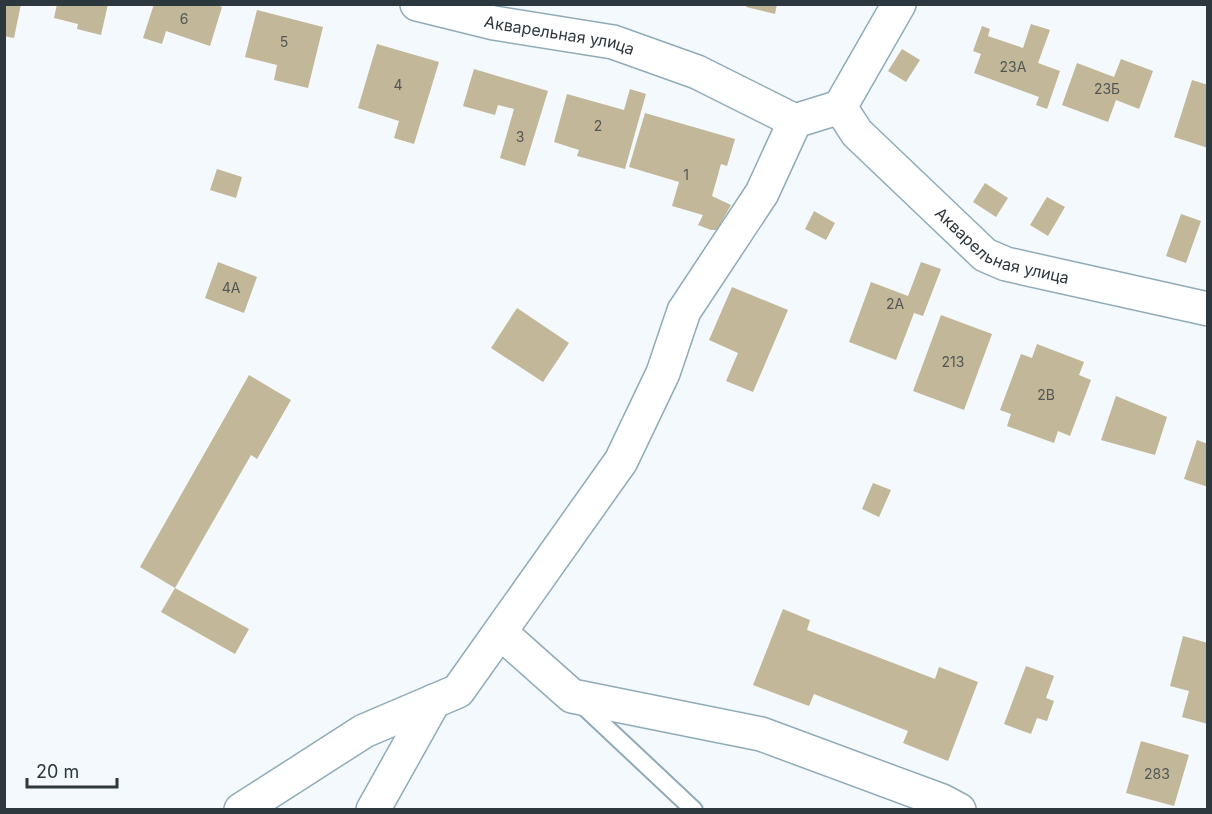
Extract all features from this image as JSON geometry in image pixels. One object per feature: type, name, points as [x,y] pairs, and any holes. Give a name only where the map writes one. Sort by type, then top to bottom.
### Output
[{"type":"street","name":"Акварельная улица","points":[[417,4],[494,23],[613,42],[697,72],[795,122]]},
{"type":"street","points":[[241,810],[364,731],[458,691],[621,461],[663,373],[684,311],[762,193],[795,122],[840,107],[898,4]]},
{"type":"street","name":"Акварельная улица","points":[[840,107],[857,133],[985,255],[1006,264],[1208,309]]},
{"type":"street","points":[[500,632],[572,696],[761,734],[942,801],[959,810]]},
{"type":"street","points":[[373,810],[434,701]]},
{"type":"lane","points":[[572,696],[694,810]]},
{"type":"building","points":[[4,4],[21,4],[14,38],[4,36]]},
{"type":"building","points":[[57,4],[108,4],[101,35],[77,29],[78,24],[54,18]]},
{"type":"building","points":[[154,4],[215,4],[222,7],[210,46],[166,31],[162,44],[143,38]]},
{"type":"building","points":[[747,4],[777,4],[775,14],[746,7]]},
{"type":"building","points":[[257,10],[323,27],[308,88],[274,80],[277,65],[245,57]]},
{"type":"building","points":[[1031,24],[1050,30],[1038,63],[1060,71],[1047,109],[1036,105],[1039,97],[974,73],[981,54],[973,51],[982,26],[990,29],[988,36],[1023,48]]},
{"type":"building","points":[[377,44],[439,62],[414,144],[394,138],[399,121],[358,108]]},
{"type":"building","points":[[902,49],[920,60],[906,82],[888,71]]},
{"type":"building","points":[[1121,59],[1153,71],[1139,109],[1116,100],[1108,122],[1062,105],[1077,63],[1114,77]]},
{"type":"building","points":[[474,69],[548,91],[525,166],[500,158],[514,109],[498,105],[495,115],[463,106]]},
{"type":"building","points":[[1192,80],[1208,85],[1208,148],[1174,137]]},
{"type":"building","points":[[630,89],[646,94],[625,169],[577,156],[579,150],[554,142],[567,94],[624,110]]},
{"type":"building","points":[[645,113],[735,139],[727,166],[721,164],[712,196],[731,205],[717,230],[698,225],[703,215],[672,206],[679,182],[629,167]]},
{"type":"building","points":[[217,169],[242,177],[236,198],[210,190]]},
{"type":"building","points":[[985,183],[1008,198],[996,217],[973,202]]},
{"type":"building","points":[[1047,197],[1065,207],[1048,236],[1030,225]]},
{"type":"building","points":[[814,211],[835,223],[826,240],[805,229]]},
{"type":"building","points":[[1181,214],[1201,221],[1186,263],[1166,256]]},
{"type":"building","points":[[218,262],[257,277],[244,313],[205,298]]},
{"type":"building","points":[[921,262],[941,269],[923,316],[914,313],[896,360],[849,342],[871,282],[908,296]]},
{"type":"building","points":[[732,287],[788,310],[753,392],[726,381],[738,353],[709,340]]},
{"type":"building","points":[[517,308],[569,343],[543,382],[491,348]]},
{"type":"building","points":[[941,315],[992,334],[964,410],[913,391]]},
{"type":"building","points":[[1037,344],[1084,362],[1079,375],[1091,380],[1070,436],[1058,431],[1054,443],[1007,426],[1011,414],[1000,410],[1021,354],[1032,358]]},
{"type":"building","points":[[249,375],[291,400],[257,459],[251,455],[175,588],[140,567]]},
{"type":"building","points":[[1116,396],[1167,417],[1155,455],[1101,440]]},
{"type":"building","points":[[1197,440],[1208,444],[1208,487],[1184,479]]},
{"type":"building","points":[[873,483],[891,490],[879,517],[862,509]]},
{"type":"building","points":[[175,588],[249,629],[235,654],[161,612]]},
{"type":"building","points":[[783,609],[810,620],[807,630],[935,679],[939,667],[978,682],[948,761],[903,743],[908,731],[814,694],[809,706],[753,685]]},
{"type":"building","points":[[1183,636],[1208,643],[1208,724],[1182,717],[1189,691],[1170,686]]},
{"type":"building","points":[[1026,666],[1054,676],[1046,698],[1054,701],[1047,721],[1037,718],[1031,734],[1004,724]]},
{"type":"building","points":[[1141,741],[1189,755],[1174,806],[1126,793]]}]
